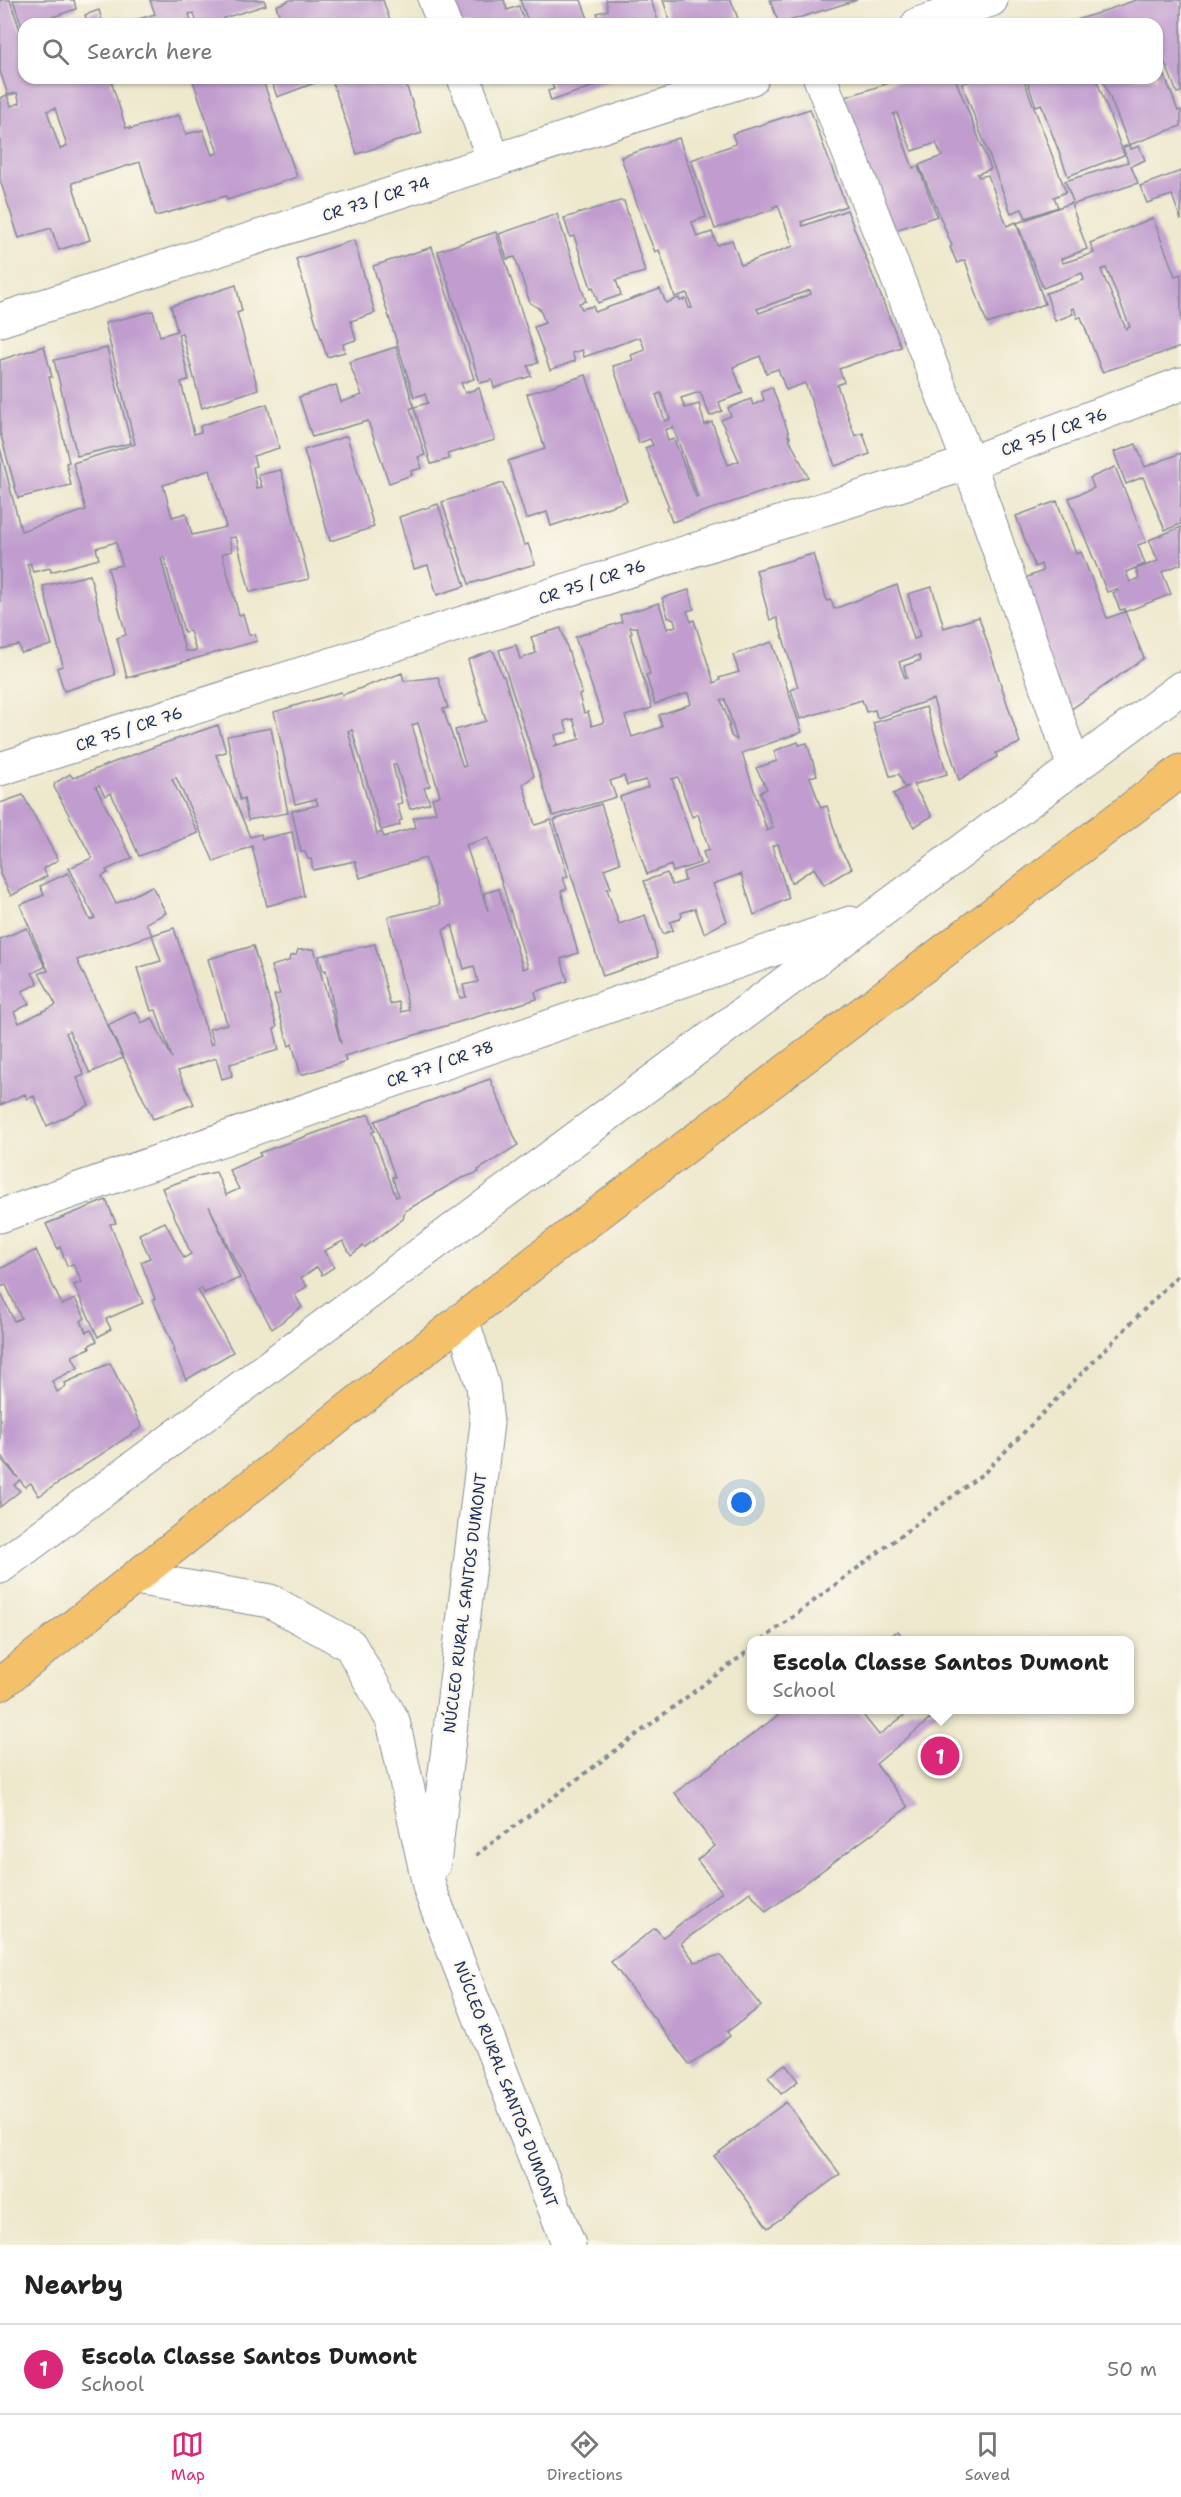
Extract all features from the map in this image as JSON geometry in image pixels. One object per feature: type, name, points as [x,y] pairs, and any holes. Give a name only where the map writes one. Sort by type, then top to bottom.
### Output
[{"type":"main road","points":[[0,1684],[462,1319],[1181,771]]},
{"type":"street","points":[[435,0],[442,18]]},
{"type":"street","points":[[936,18],[991,0]]},
{"type":"street","points":[[466,84],[494,161]]},
{"type":"street","name":"CR 73 / CR 74","points":[[0,320],[733,84]]},
{"type":"street","points":[[822,84],[969,463],[1074,768]]},
{"type":"street","name":"CR 75 / CR 76","points":[[0,769],[969,463],[1181,384]]},
{"type":"street","points":[[0,1567],[1181,688]]},
{"type":"street","name":"CR 77 / CR 78","points":[[0,1216],[880,912]]},
{"type":"street","name":"NÚCLEO RURAL SANTOS DUMONT","points":[[430,1890],[487,1423],[483,1386],[462,1319]]},
{"type":"street","name":"NÚCLEO RURAL SANTOS DUMONT","points":[[135,1578],[270,1601],[350,1644],[393,1721],[430,1890],[569,2245]]},
{"type":"path","points":[[769,1636],[986,1472],[1181,1272]]},
{"type":"path","points":[[430,1890],[747,1652]]},
{"type":"building","points":[[0,0],[10,0],[18,24],[18,84],[112,84],[126,128],[130,127],[130,129],[179,115],[186,134],[203,130],[212,155],[218,153],[194,84],[264,84],[297,177],[227,200],[226,196],[156,216],[140,162],[72,183],[90,240],[59,250],[51,228],[19,238],[0,180],[0,98],[7,95],[11,106],[20,103],[17,93],[8,95],[0,71]],"holes":[[[55,108],[67,146],[60,149],[47,111]]]},
{"type":"building","points":[[13,0],[74,0],[76,9],[50,18],[19,18]]},
{"type":"building","points":[[150,0],[264,0],[266,5],[224,18],[195,18],[194,13],[189,14],[190,18],[142,18],[155,14]]},
{"type":"building","points":[[290,0],[383,0],[389,18],[280,18],[276,6]]},
{"type":"building","points":[[445,0],[504,0],[507,10],[519,6],[523,18],[451,18]]},
{"type":"building","points":[[520,0],[581,0],[588,18],[527,18]]},
{"type":"building","points":[[606,0],[651,0],[657,18],[599,18],[597,13],[608,10]]},
{"type":"building","points":[[663,0],[731,0],[738,18],[669,18]]},
{"type":"building","points":[[770,0],[857,0],[798,18],[777,18]]},
{"type":"building","points":[[1136,0],[1181,0],[1181,92],[1177,93],[1163,57],[1163,18],[1083,18]]},
{"type":"building","points":[[99,10],[101,18],[86,18],[85,15]]},
{"type":"building","points":[[1163,71],[1178,111],[1181,110],[1181,126],[1129,145],[1104,84],[1163,84]]},
{"type":"building","points":[[273,84],[312,84],[277,97]]},
{"type":"building","points":[[333,84],[406,84],[422,133],[357,154]]},
{"type":"building","points":[[552,84],[600,84],[551,101],[548,91],[554,89]]},
{"type":"building","points":[[886,84],[957,84],[991,169],[977,174],[979,177],[988,175],[1007,226],[1016,222],[1045,304],[987,324],[965,260],[957,263],[919,165],[942,156],[936,143],[912,151],[897,113],[893,114],[913,168],[918,166],[937,216],[887,233],[836,100]]},
{"type":"building","points":[[962,84],[1025,84],[1066,192],[1054,197],[1058,207],[1026,218],[1022,209],[1011,213]]},
{"type":"building","points":[[1028,84],[1098,84],[1124,155],[1068,176],[1041,104],[1036,106]]},
{"type":"building","points":[[810,109],[846,206],[801,222],[803,226],[847,210],[901,347],[839,369],[844,382],[837,385],[855,436],[863,433],[870,454],[835,466],[805,383],[786,390],[778,369],[766,373],[760,356],[733,367],[743,393],[719,402],[722,411],[710,416],[700,392],[681,398],[685,408],[699,404],[705,425],[712,422],[728,465],[739,461],[721,420],[731,416],[728,408],[751,399],[753,405],[764,400],[761,391],[772,387],[790,437],[788,436],[808,477],[672,522],[667,508],[669,507],[645,448],[653,445],[650,439],[639,443],[613,366],[633,360],[631,355],[645,350],[640,337],[584,357],[582,350],[572,353],[575,361],[550,370],[534,327],[545,323],[540,309],[530,303],[515,257],[507,259],[499,234],[557,214],[586,301],[579,303],[582,309],[593,306],[595,312],[660,289],[666,303],[679,298],[680,301],[686,299],[689,308],[692,308],[687,293],[675,297],[659,250],[655,252],[646,230],[621,157],[679,138],[706,217],[692,222],[697,237],[712,232],[717,245],[732,240],[741,265],[793,246],[778,205],[773,207],[774,209],[715,229],[691,160],[736,144],[732,134]],"holes":[[[810,290],[811,294],[759,313],[757,309]],[[661,393],[670,419],[665,421],[656,395]],[[673,427],[698,497],[696,497],[674,439],[668,441],[665,430]]]},
{"type":"building","points":[[1130,145],[1131,149],[1139,146],[1145,160],[1131,166],[1138,183],[1074,204],[1065,181],[1128,162],[1123,147]]},
{"type":"building","points":[[1181,171],[1181,220],[1172,195],[1147,203],[1140,186]]},
{"type":"building","points":[[624,201],[645,272],[616,280],[621,295],[598,303],[574,236],[570,237],[564,218]]},
{"type":"building","points":[[1071,203],[1087,249],[1061,259],[1063,263],[1094,253],[1090,243],[1153,218],[1175,276],[1181,274],[1181,347],[1102,372],[1081,317],[1077,318],[1074,308],[1071,309],[1073,314],[1055,321],[1046,293],[1084,280],[1082,273],[1043,288],[1017,223]],"holes":[[[1106,268],[1130,327],[1126,329],[1101,270]]]},
{"type":"building","points":[[496,232],[538,363],[528,366],[531,376],[494,388],[492,380],[480,383],[438,251]]},
{"type":"building","points":[[354,240],[375,313],[351,321],[356,340],[343,344],[345,352],[327,357],[296,259]]},
{"type":"building","points":[[432,247],[474,379],[461,383],[465,393],[479,388],[495,440],[447,454],[449,459],[431,464],[414,407],[428,403],[425,394],[414,397],[373,266]]},
{"type":"building","points":[[236,285],[242,311],[237,313],[258,389],[202,408],[182,333],[178,334],[189,380],[181,382],[194,434],[201,432],[200,426],[267,404],[279,448],[253,456],[257,488],[262,487],[258,475],[281,470],[309,579],[250,592],[236,537],[229,538],[232,551],[222,554],[239,615],[243,614],[249,635],[255,634],[257,641],[127,678],[117,638],[126,635],[108,568],[122,565],[116,542],[96,548],[99,559],[51,572],[50,568],[33,572],[30,563],[27,564],[52,645],[21,653],[19,645],[0,649],[0,448],[21,531],[86,510],[73,463],[135,444],[105,323],[153,311],[160,336],[177,331],[171,306]],"holes":[[[210,470],[226,527],[192,535],[186,513],[172,517],[163,485]],[[164,557],[184,632],[190,631],[196,651],[185,651],[161,558]]]},
{"type":"building","points":[[44,346],[69,462],[66,463],[71,485],[18,498],[0,432],[0,360]]},
{"type":"building","points":[[396,347],[414,407],[410,409],[425,455],[418,457],[422,468],[411,471],[412,475],[389,483],[368,421],[312,437],[299,397],[336,385],[341,402],[362,395],[349,362]]},
{"type":"building","points":[[107,348],[131,443],[77,456],[54,360]]},
{"type":"building","points":[[586,375],[627,501],[551,526],[547,512],[526,519],[508,461],[545,449],[527,394]]},
{"type":"building","points":[[347,436],[374,527],[330,541],[304,450]]},
{"type":"building","points":[[1136,444],[1145,467],[1181,453],[1181,524],[1165,530],[1143,477],[1126,484],[1114,452]]},
{"type":"building","points":[[1115,467],[1146,542],[1138,545],[1145,564],[1126,572],[1130,582],[1139,578],[1136,569],[1158,561],[1149,540],[1181,527],[1181,564],[1162,572],[1171,594],[1125,612],[1125,609],[1120,610],[1113,593],[1118,591],[1117,589],[1107,592],[1069,498],[1094,488],[1090,478]]},
{"type":"building","points":[[503,483],[524,545],[528,544],[535,564],[469,584],[442,502]]},
{"type":"building","points":[[1057,501],[1076,554],[1081,552],[1107,618],[1125,612],[1144,658],[1070,710],[1015,582],[1043,571],[1041,564],[1035,567],[1016,516]]},
{"type":"building","points":[[438,504],[465,586],[437,595],[428,565],[414,569],[399,517]]},
{"type":"building","points":[[813,554],[827,601],[831,600],[834,609],[897,585],[914,639],[920,637],[908,594],[932,587],[944,628],[979,617],[1020,743],[996,753],[997,757],[959,780],[933,699],[877,718],[875,710],[866,712],[862,700],[800,719],[791,690],[798,687],[777,618],[770,620],[756,570]],"holes":[[[919,655],[921,660],[904,666],[907,678],[905,678],[899,662]]]},
{"type":"building","points":[[90,575],[115,675],[64,691],[57,668],[63,666],[43,586]]},
{"type":"building","points":[[689,590],[694,609],[687,611],[691,622],[694,620],[714,683],[720,680],[719,678],[739,672],[733,655],[772,642],[802,732],[742,753],[767,831],[773,828],[760,792],[767,789],[756,768],[777,761],[774,751],[798,742],[799,745],[807,743],[817,775],[810,777],[821,808],[827,806],[841,851],[852,868],[824,885],[814,868],[791,883],[778,844],[772,846],[789,898],[754,915],[741,874],[713,884],[727,921],[704,933],[695,908],[681,913],[680,919],[670,922],[673,930],[663,934],[644,881],[667,873],[672,885],[685,881],[683,872],[707,864],[703,852],[709,850],[698,814],[692,817],[678,777],[672,779],[700,863],[673,872],[671,865],[647,874],[620,797],[648,787],[646,780],[627,785],[624,776],[610,781],[616,797],[553,816],[499,650],[516,645],[520,659],[536,653],[531,637],[561,628],[582,694],[579,695],[584,713],[588,712],[592,726],[604,722],[575,637],[622,622],[620,615],[659,603],[667,629],[676,626],[674,619],[668,617],[662,598]],"holes":[[[630,627],[637,627],[650,674],[646,675],[655,704],[688,693],[691,704],[659,715],[662,727],[632,737],[625,716],[652,708],[630,634],[632,633]],[[725,699],[737,740],[731,736],[721,700]],[[573,719],[580,739],[554,746],[557,744],[555,735],[568,732],[564,721]]]},
{"type":"building","points":[[491,651],[494,652],[502,676],[504,676],[534,776],[523,784],[535,825],[551,820],[568,877],[563,878],[567,889],[561,891],[578,953],[561,959],[568,981],[535,992],[537,999],[344,1056],[346,1061],[301,1075],[292,1044],[289,1046],[274,995],[280,994],[271,966],[289,961],[290,956],[296,955],[298,950],[314,949],[341,1044],[326,970],[323,971],[319,956],[375,944],[390,1004],[399,1002],[401,1012],[409,1010],[388,917],[440,905],[425,858],[360,878],[355,861],[313,870],[311,859],[308,859],[305,852],[301,852],[292,811],[318,805],[316,799],[295,804],[274,712],[341,692],[342,695],[402,673],[404,681],[438,677],[448,708],[443,709],[463,767],[466,766],[455,730],[486,721],[468,660]],"holes":[[[418,723],[440,796],[432,798],[436,812],[413,818],[416,827],[384,837],[382,832],[377,834],[348,731],[352,730],[381,830],[400,825],[399,821],[402,820],[397,804],[402,803],[393,765],[396,764],[410,809],[430,803],[424,788],[430,786],[412,725]],[[488,838],[528,967],[523,969],[499,889],[484,893],[488,911],[466,845]],[[452,925],[464,969],[474,966],[478,982],[463,985],[466,997],[460,998],[443,930]]]},
{"type":"building","points":[[926,707],[947,774],[913,785],[932,816],[914,827],[893,794],[909,786],[904,787],[899,774],[890,776],[873,723]]},
{"type":"building","points":[[218,725],[226,752],[216,755],[250,837],[261,834],[262,839],[292,832],[304,896],[267,906],[252,846],[214,862],[176,777],[172,779],[198,833],[139,856],[111,793],[105,796],[99,785],[96,787],[132,858],[106,870],[108,873],[102,876],[116,904],[152,886],[166,913],[146,923],[152,935],[77,960],[123,1058],[90,1073],[69,1031],[66,1033],[84,1075],[77,1078],[89,1105],[47,1126],[34,1096],[27,1099],[25,1094],[0,1105],[0,939],[27,928],[45,967],[32,973],[38,984],[22,991],[29,1004],[14,1012],[19,1023],[56,1005],[39,973],[48,971],[20,905],[44,895],[40,886],[68,873],[90,920],[95,918],[69,868],[92,858],[54,787],[55,783],[70,774],[73,778]]},
{"type":"building","points":[[271,728],[288,813],[248,820],[244,798],[240,800],[227,736]]},
{"type":"building","points":[[23,795],[58,860],[43,869],[47,876],[11,896],[0,874],[0,803]]},
{"type":"building","points":[[601,804],[620,863],[604,869],[611,888],[607,889],[619,924],[645,915],[658,957],[603,976],[554,820]]},
{"type":"building","points":[[174,928],[211,1045],[214,1043],[209,1029],[227,1024],[208,959],[253,946],[277,1027],[274,1029],[279,1050],[230,1064],[232,1076],[222,1079],[216,1058],[178,1071],[194,1104],[153,1119],[108,1025],[136,1011],[142,1023],[152,1018],[172,1058],[156,1010],[151,1011],[137,968],[161,961],[152,935]]},
{"type":"building","points":[[490,1079],[518,1145],[478,1170],[479,1172],[460,1179],[405,1211],[403,1219],[351,1255],[343,1241],[324,1251],[334,1267],[322,1275],[317,1267],[301,1278],[307,1286],[295,1295],[302,1307],[272,1329],[236,1263],[209,1206],[240,1278],[204,1293],[201,1288],[198,1290],[233,1352],[186,1380],[153,1300],[155,1299],[141,1262],[150,1258],[139,1234],[165,1222],[184,1258],[191,1254],[162,1188],[216,1172],[226,1195],[239,1189],[229,1170],[261,1156],[259,1153],[369,1114],[375,1131],[372,1132],[396,1197],[399,1196],[392,1177],[395,1177],[375,1121]]},
{"type":"building","points":[[106,1200],[116,1223],[110,1224],[143,1303],[106,1319],[111,1329],[98,1337],[74,1285],[82,1282],[73,1264],[67,1266],[60,1247],[58,1249],[46,1224]]},
{"type":"building","points":[[36,1250],[62,1305],[75,1299],[85,1318],[81,1321],[86,1332],[91,1330],[97,1341],[88,1346],[90,1348],[72,1356],[78,1368],[52,1381],[57,1392],[66,1386],[65,1383],[110,1363],[142,1427],[39,1496],[31,1483],[25,1487],[20,1480],[14,1485],[20,1491],[0,1507],[0,1458],[18,1478],[0,1453],[0,1291],[14,1321],[21,1318],[6,1285],[0,1287],[0,1269]]},
{"type":"building","points":[[898,1631],[902,1636],[891,1636]]},
{"type":"building","points":[[780,1714],[862,1714],[879,1735],[906,1714],[936,1714],[876,1764],[908,1807],[766,1912],[750,1892],[681,1943],[695,1962],[720,1955],[761,2006],[727,2032],[730,2036],[690,2065],[611,1962],[655,1928],[663,1937],[722,1892],[697,1860],[715,1846],[675,1793]]},
{"type":"building","points":[[785,2064],[798,2081],[781,2094],[768,2077]]},
{"type":"building","points":[[786,2102],[840,2174],[768,2228],[714,2156]]},
{"type":"place","name":"Escola Classe Santos Dumont","points":[[940,1756]]}]
